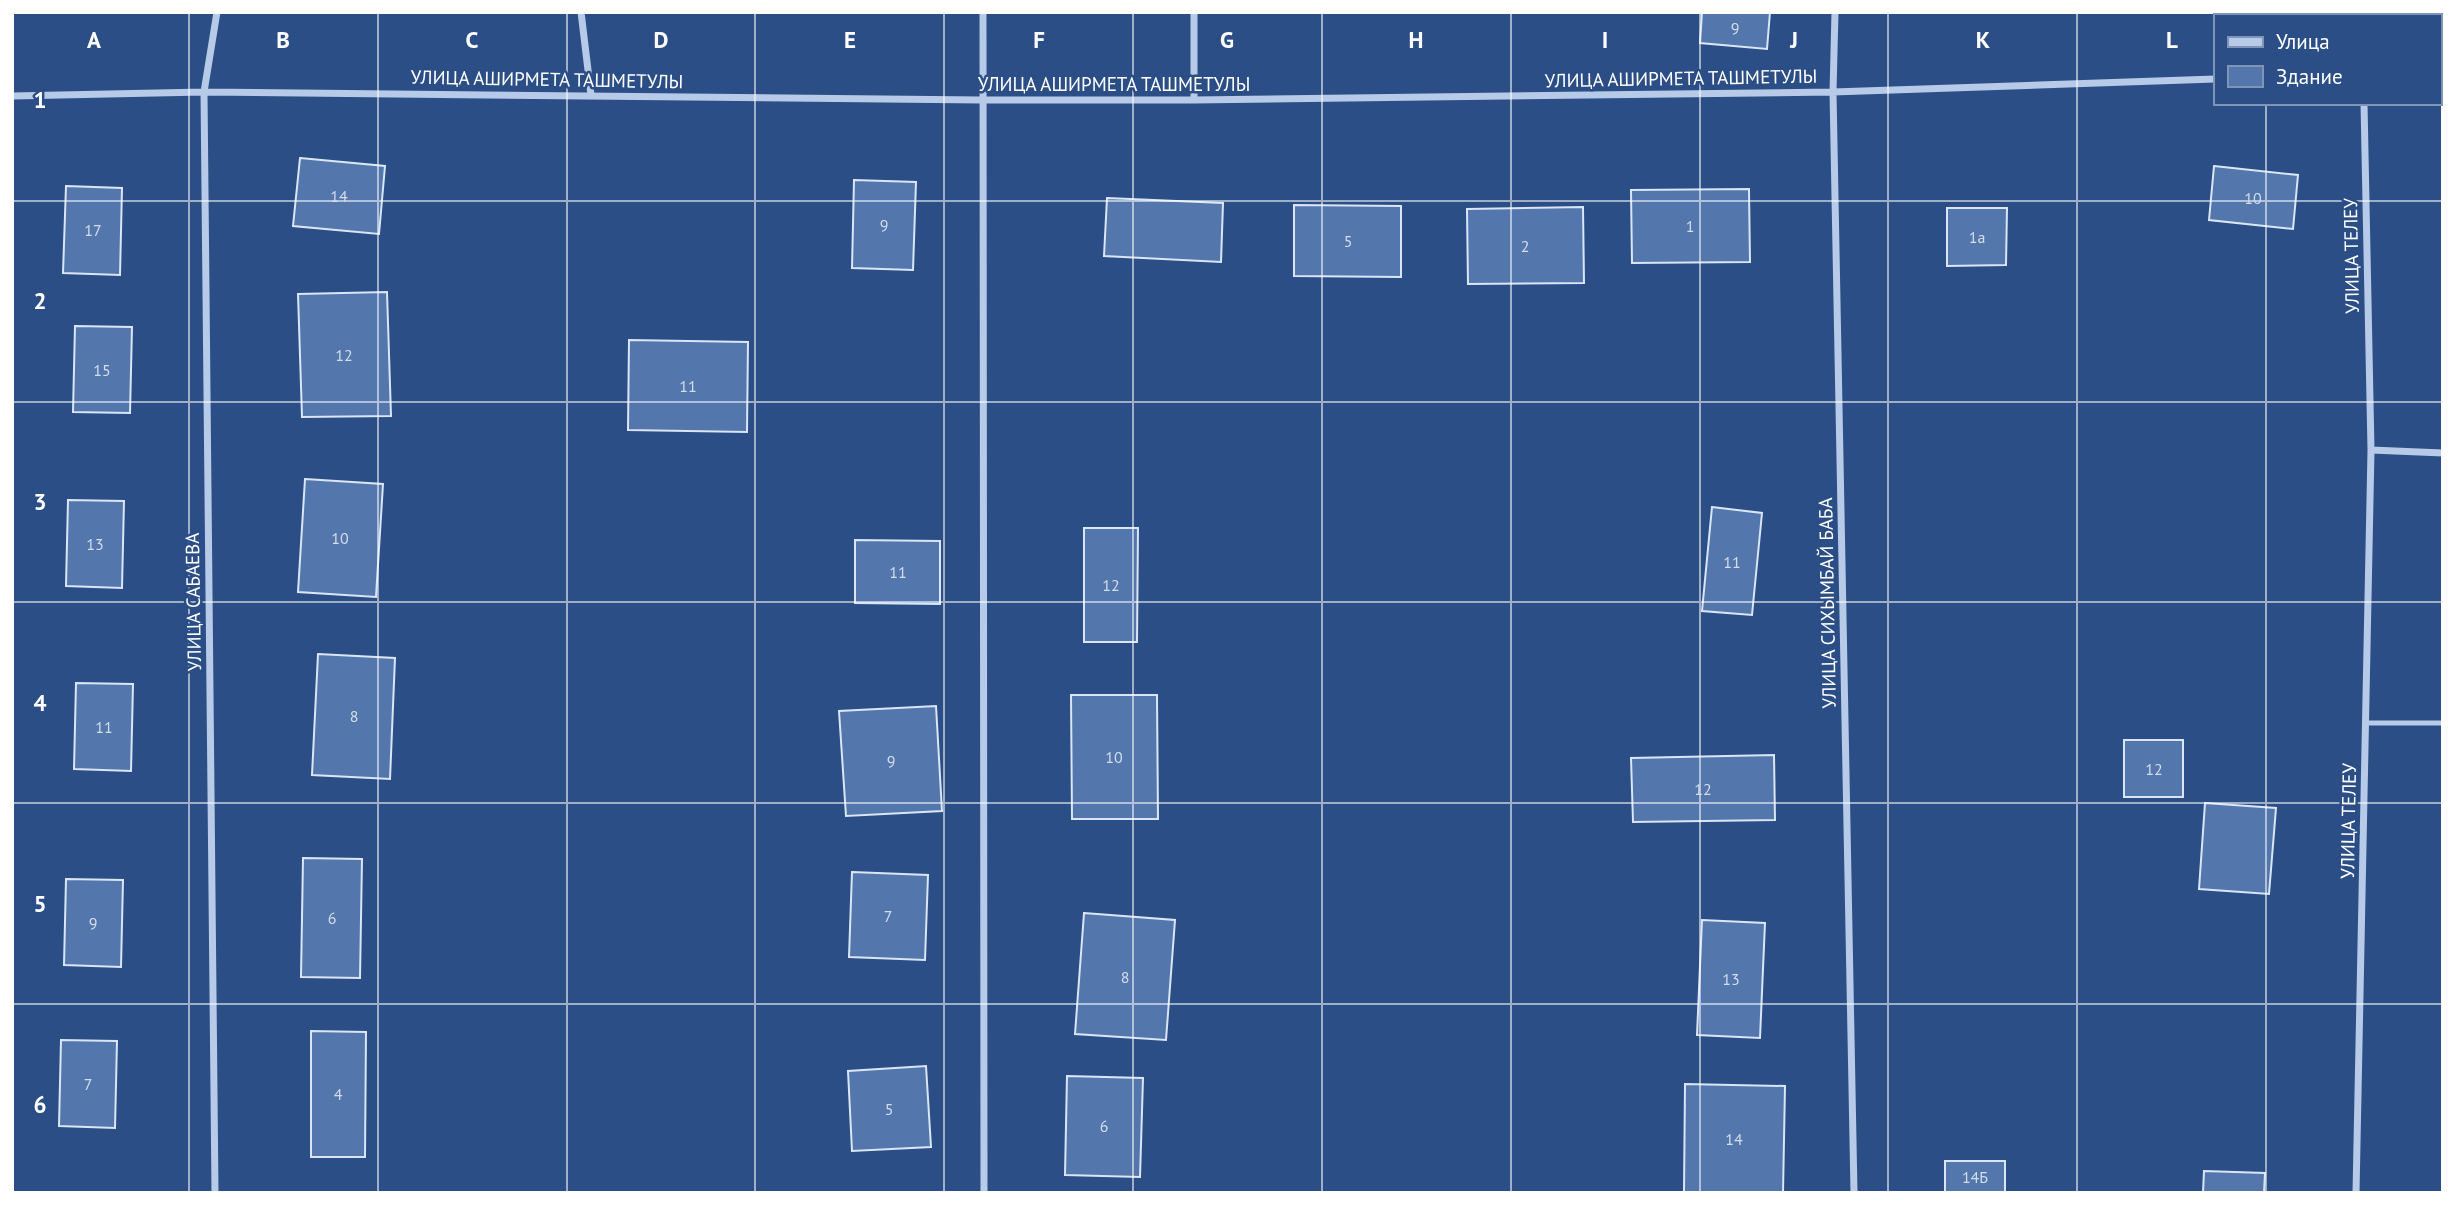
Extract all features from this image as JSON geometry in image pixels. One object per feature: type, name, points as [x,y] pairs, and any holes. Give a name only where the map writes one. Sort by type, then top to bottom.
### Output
[{"type":"street","name":"УЛИЦА САБАЕВА","points":[[215,1193],[204,92],[217,12]]},
{"type":"street","points":[[581,12],[591,94]]},
{"type":"street","points":[[983,12],[984,1193]]},
{"type":"street","points":[[1194,12],[1194,100]]},
{"type":"street","name":"УЛИЦА СИХЫМБАЙ БАБА","points":[[1835,12],[1833,92],[1854,1193]]},
{"type":"street","name":"УЛИЦА АШИРМЕТА ТАШМЕТУЛЫ","points":[[12,96],[204,92],[1194,100],[1833,92],[2214,79]]},
{"type":"street","name":"УЛИЦА ТЕЛЕУ","points":[[2356,1193],[2371,450],[2364,105]]},
{"type":"street","points":[[2371,450],[2443,453]]},
{"type":"lane","points":[[2366,723],[2443,723]]},
{"type":"building","points":[[1702,12],[1770,12],[1767,49],[1700,43]]},
{"type":"building","points":[[300,158],[385,166],[379,234],[293,226]]},
{"type":"building","points":[[2214,166],[2298,175],[2293,229],[2209,220]]},
{"type":"building","points":[[854,180],[916,182],[913,270],[852,268]]},
{"type":"building","points":[[66,186],[122,188],[120,275],[63,273]]},
{"type":"building","points":[[1749,189],[1750,262],[1632,263],[1631,190]]},
{"type":"building","points":[[1107,198],[1223,203],[1221,262],[1104,256]]},
{"type":"building","points":[[1294,205],[1401,206],[1401,277],[1294,276]]},
{"type":"building","points":[[1583,207],[1584,283],[1468,284],[1467,209]]},
{"type":"building","points":[[1947,208],[2007,208],[2006,265],[1947,266]]},
{"type":"building","points":[[387,292],[391,416],[302,417],[298,294]]},
{"type":"building","points":[[75,326],[132,327],[130,413],[73,412]]},
{"type":"building","points":[[629,340],[748,342],[747,432],[628,430]]},
{"type":"building","points":[[305,479],[383,484],[376,597],[298,592]]},
{"type":"building","points":[[68,500],[124,501],[122,588],[66,586]]},
{"type":"building","points":[[1712,507],[1762,513],[1752,615],[1702,611]]},
{"type":"building","points":[[1084,528],[1138,528],[1137,642],[1084,642]]},
{"type":"building","points":[[855,540],[940,541],[940,604],[855,603]]},
{"type":"building","points":[[318,654],[395,658],[390,779],[312,775]]},
{"type":"building","points":[[76,683],[133,684],[131,771],[74,769]]},
{"type":"building","points":[[1071,695],[1157,695],[1158,819],[1072,819]]},
{"type":"building","points":[[936,706],[942,811],[846,816],[839,711]]},
{"type":"building","points":[[2124,740],[2183,740],[2183,797],[2124,797]]},
{"type":"building","points":[[1774,755],[1775,820],[1633,822],[1631,758]]},
{"type":"building","points":[[2205,803],[2276,808],[2269,894],[2199,889]]},
{"type":"building","points":[[303,858],[362,859],[360,978],[301,977]]},
{"type":"building","points":[[852,872],[928,875],[925,960],[849,957]]},
{"type":"building","points":[[66,879],[123,880],[121,967],[64,965]]},
{"type":"building","points":[[1084,913],[1175,920],[1166,1040],[1075,1034]]},
{"type":"building","points":[[1702,920],[1765,923],[1760,1038],[1697,1035]]},
{"type":"building","points":[[311,1031],[366,1032],[365,1157],[311,1157]]},
{"type":"building","points":[[61,1040],[117,1041],[115,1128],[59,1126]]},
{"type":"building","points":[[926,1066],[931,1147],[852,1151],[848,1071]]},
{"type":"building","points":[[1067,1076],[1143,1078],[1140,1177],[1065,1175]]},
{"type":"building","points":[[1685,1084],[1785,1086],[1783,1193],[1684,1192]]},
{"type":"building","points":[[1945,1161],[2005,1161],[2005,1193],[1945,1193]]},
{"type":"building","points":[[2204,1171],[2265,1173],[2264,1193],[2203,1193]]}]
